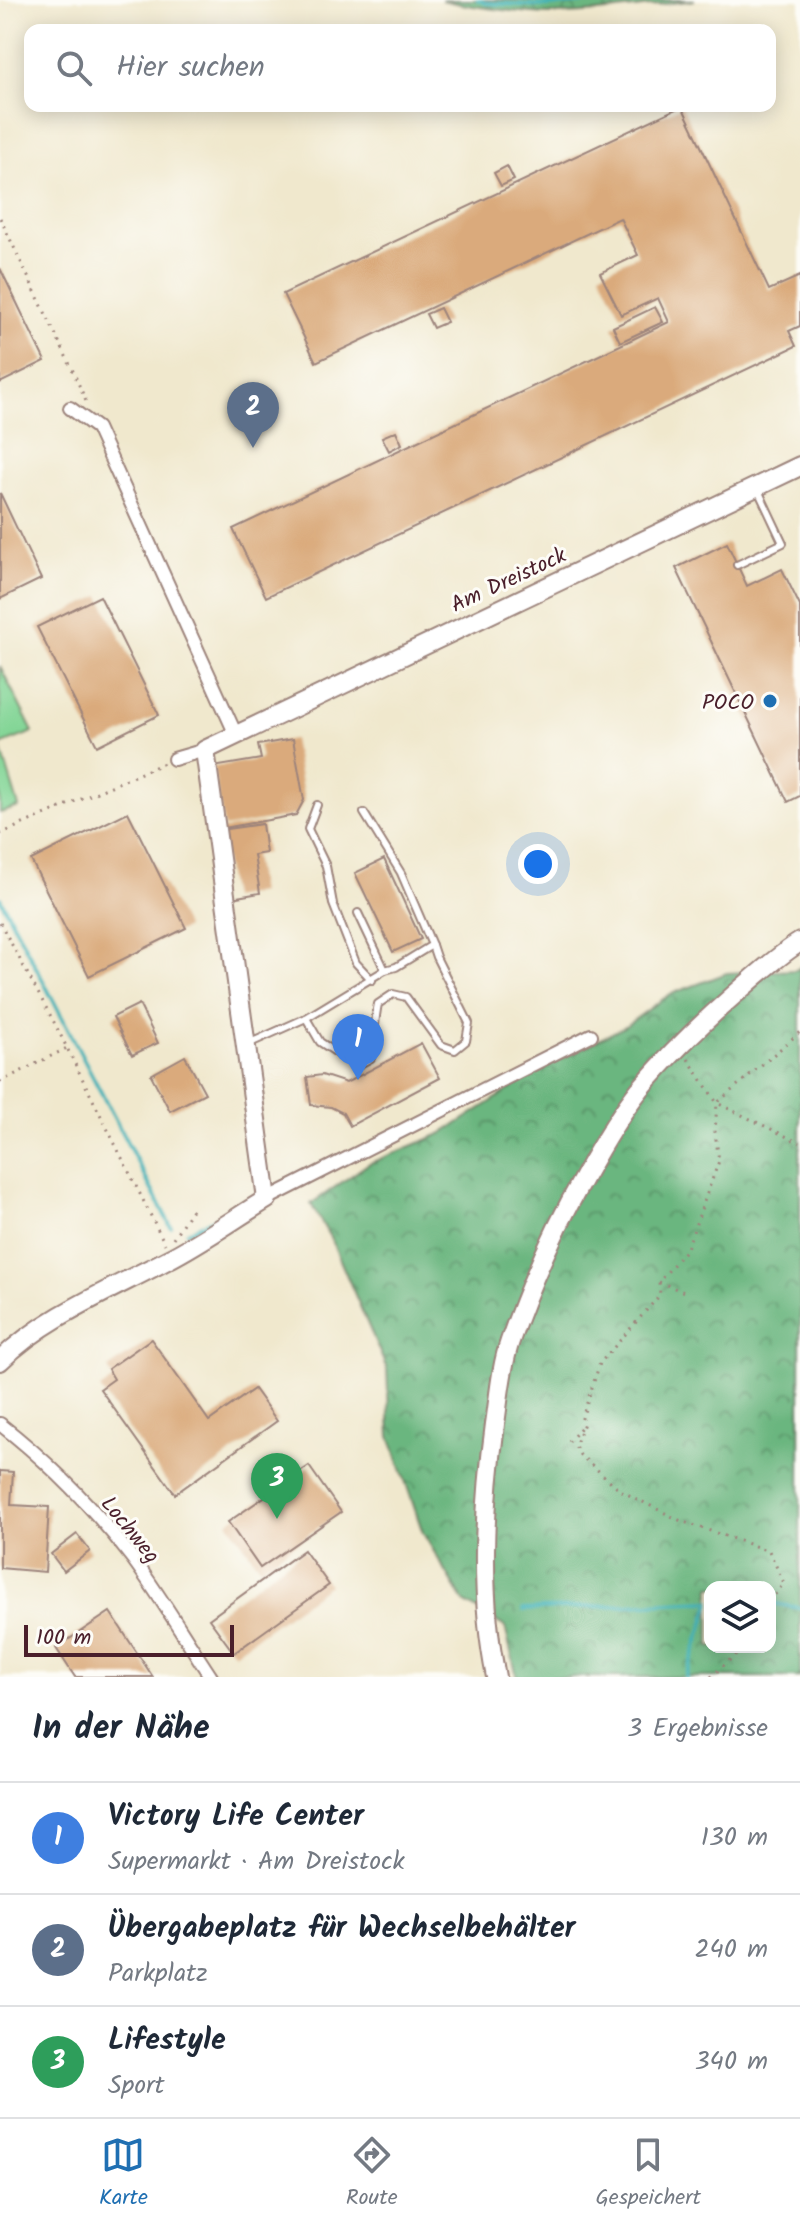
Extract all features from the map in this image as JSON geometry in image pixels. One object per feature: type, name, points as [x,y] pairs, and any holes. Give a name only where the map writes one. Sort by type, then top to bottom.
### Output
[{"type":"street","points":[[70,408],[97,428],[236,735]]},
{"type":"street","name":"Am Dreistock","points":[[205,750],[800,466]]},
{"type":"street","points":[[174,759],[205,750],[267,1199]]},
{"type":"street","points":[[496,1677],[488,1633],[485,1534],[489,1467],[509,1343],[560,1221],[601,1147],[638,1091],[712,1014],[780,955],[800,942]]},
{"type":"street","points":[[0,1361],[16,1346],[79,1305],[172,1258],[267,1199],[591,1035]]},
{"type":"street","name":"Lochweg","points":[[0,1424],[57,1473],[100,1519],[134,1560],[211,1677]]},
{"type":"lane","points":[[737,565],[783,543],[756,487]]},
{"type":"lane","points":[[317,805],[308,829],[326,866],[333,904],[356,963],[372,980]]},
{"type":"lane","points":[[306,1018],[320,1042],[360,1064],[371,1058],[378,1004],[393,994],[406,997],[441,1045],[455,1050],[466,1041],[469,1023],[436,957],[401,873],[364,813]]},
{"type":"lane","points":[[358,913],[385,970]]},
{"type":"lane","points":[[245,1045],[306,1018],[432,945]]},
{"type":"path","points":[[0,218],[97,428]]},
{"type":"path","points":[[0,834],[174,759]]},
{"type":"path","points":[[0,923],[55,1024],[167,1248],[193,1208]]},
{"type":"path","points":[[776,1593],[784,1583],[769,1551],[681,1521],[623,1492],[580,1455],[575,1446],[600,1363],[660,1295],[659,1282],[687,1248],[719,1161],[715,1132],[717,1103],[800,1032]]},
{"type":"path","points":[[680,1045],[717,1103],[800,1143]]},
{"type":"path","points":[[0,1082],[67,1048]]},
{"type":"path","points":[[659,1282],[684,1292]]},
{"type":"path","points":[[569,1442],[584,1423]]},
{"type":"path","points":[[711,1677],[737,1653]]},
{"type":"green space","points":[[441,0],[695,0],[552,14]]},
{"type":"green space","points":[[0,666],[33,732],[0,745]]},
{"type":"green space","points":[[0,745],[19,807],[0,813]]},
{"type":"green space","points":[[800,967],[800,1677],[517,1677],[505,1627],[464,1602],[423,1533],[390,1436],[387,1369],[331,1239],[311,1204],[368,1164],[443,1133],[541,1069],[624,1027],[669,995],[727,973],[796,970]]},
{"type":"building","points":[[669,112],[685,112],[769,290],[800,276],[800,326],[789,331],[796,346],[266,597],[233,529],[669,322],[658,298],[621,315],[600,273],[638,255],[620,218],[316,362],[283,294]]},
{"type":"building","points":[[507,166],[514,180],[501,186],[494,173]]},
{"type":"building","points":[[0,268],[45,361],[0,383]]},
{"type":"building","points":[[655,307],[663,322],[620,342],[613,327]]},
{"type":"building","points":[[440,308],[447,322],[433,328],[426,314]]},
{"type":"building","points":[[396,431],[402,444],[389,451],[382,437]]},
{"type":"building","points":[[0,493],[41,579],[0,599]]},
{"type":"building","name":"POCO","points":[[727,543],[747,586],[782,569],[800,606],[800,796],[788,802],[676,568]]},
{"type":"building","points":[[100,596],[159,715],[97,746],[37,627]]},
{"type":"building","points":[[293,739],[304,800],[296,815],[224,828],[213,767],[261,759],[258,745]]},
{"type":"building","points":[[128,812],[186,928],[89,976],[31,860]]},
{"type":"building","points":[[262,824],[266,853],[254,855],[260,893],[231,898],[220,830]]},
{"type":"building","points":[[384,859],[421,939],[393,952],[355,873]]},
{"type":"building","points":[[139,1004],[158,1043],[132,1055],[113,1017]]},
{"type":"building","points":[[421,1043],[440,1078],[350,1126],[343,1113],[331,1107],[311,1105],[307,1077],[322,1075],[346,1083]]},
{"type":"building","points":[[185,1056],[205,1093],[170,1111],[151,1075]]},
{"type":"building","points":[[151,1339],[209,1421],[254,1389],[277,1421],[175,1494],[100,1389],[114,1379],[108,1369]]},
{"type":"building","points":[[309,1466],[341,1512],[260,1568],[228,1522]]},
{"type":"building","points":[[0,1471],[13,1472],[11,1505],[49,1507],[45,1572],[0,1568]]},
{"type":"building","points":[[77,1534],[90,1551],[64,1571],[51,1554]]},
{"type":"building","points":[[304,1550],[329,1585],[234,1653],[209,1619]]},
{"type":"building","points":[[110,1612],[153,1677],[75,1677],[56,1648]]},
{"type":"waterway","points":[[478,0],[548,6],[619,0]]},
{"type":"waterway","points":[[0,898],[171,1227]]},
{"type":"waterway","points":[[187,1232],[238,1207]]},
{"type":"waterway","points":[[523,1610],[704,1601]]},
{"type":"waterway","points":[[776,1604],[800,1608]]},
{"type":"waterway","points":[[686,1677],[704,1622]]},
{"type":"place","name":"Übergabeplatz für Wechselbehälter","points":[[253,448]]},
{"type":"place","name":"POCO","points":[[770,701]]},
{"type":"place","name":"Victory Life Center","points":[[358,1080]]},
{"type":"place","name":"Lifestyle","points":[[277,1519]]}]
